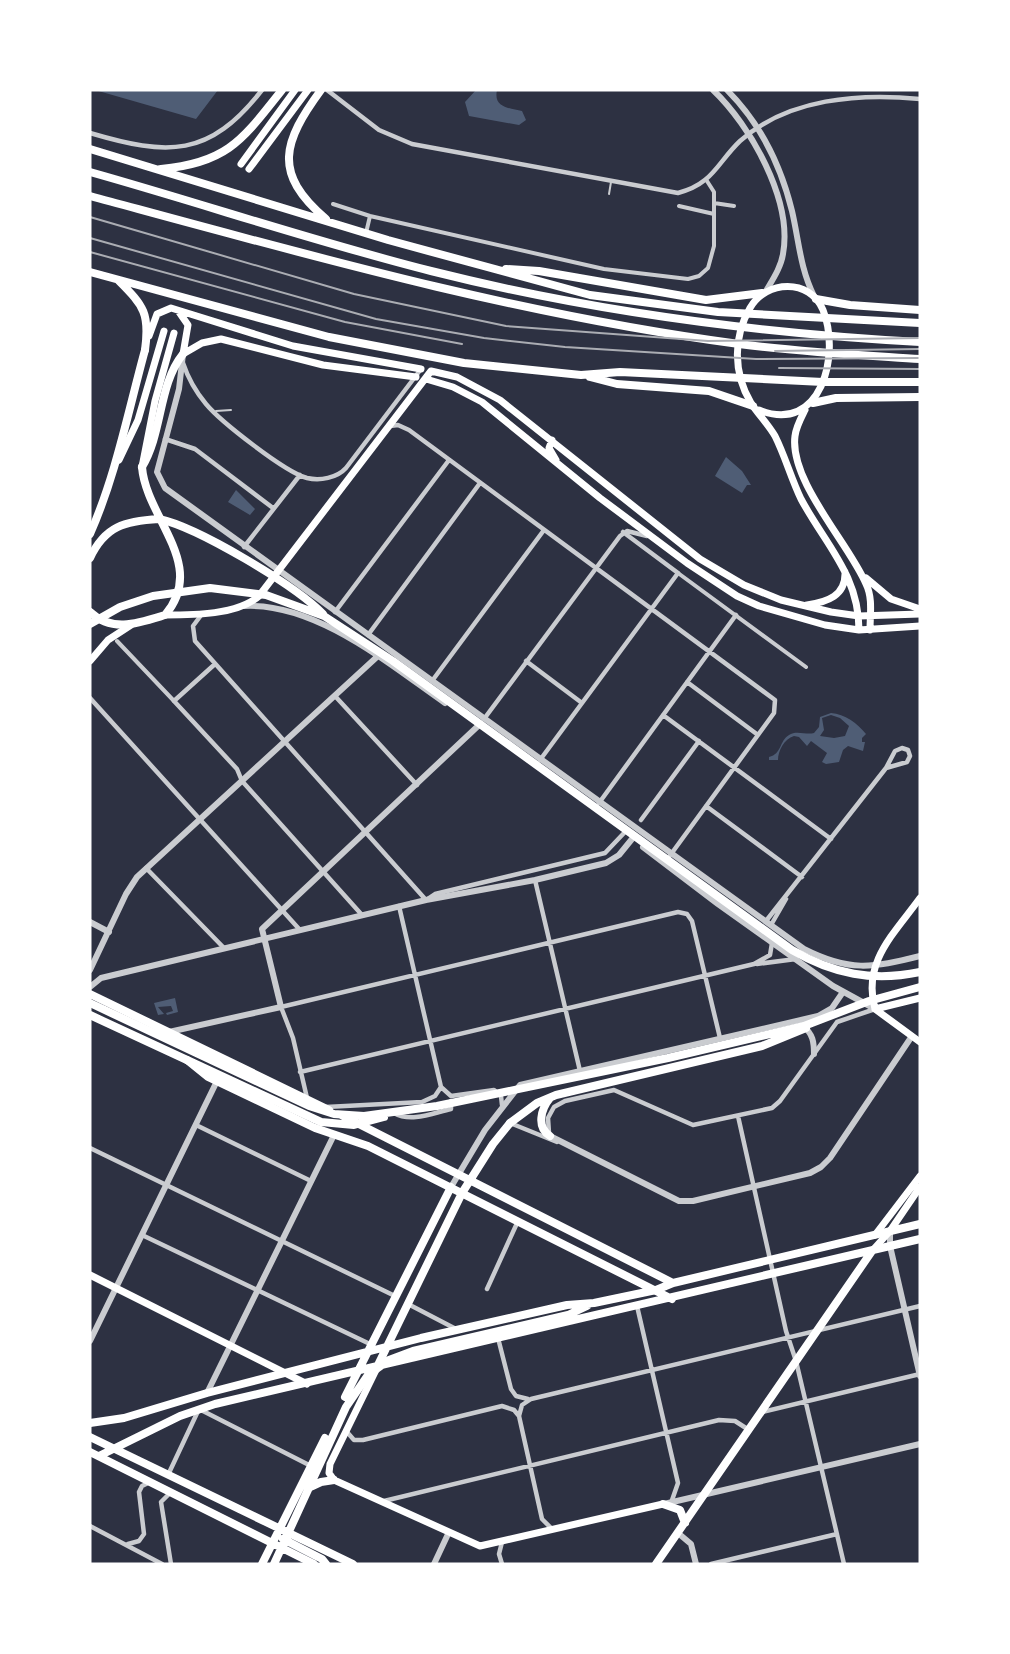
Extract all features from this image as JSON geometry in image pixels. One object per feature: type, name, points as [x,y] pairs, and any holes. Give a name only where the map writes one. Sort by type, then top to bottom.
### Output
[{"type":"highway","points":[[90,171],[417,267],[561,299],[742,328],[920,342]]},
{"type":"highway","points":[[90,196],[413,281],[659,332],[739,344],[920,359]]},
{"type":"main road","points":[[157,170],[210,160],[227,152],[254,126],[282,90]]},
{"type":"main road","points":[[241,164],[295,90]]},
{"type":"main road","points":[[249,169],[308,90]]},
{"type":"main road","points":[[321,90],[295,130],[290,145],[289,171],[303,196],[329,222]]},
{"type":"main road","points":[[90,149],[366,234],[495,268],[535,282],[629,302],[776,316],[920,323]]},
{"type":"main road","points":[[495,268],[539,271],[706,300],[793,286],[815,298],[850,305],[920,310]]},
{"type":"main road","points":[[90,272],[357,343],[464,363],[581,375],[617,384],[709,391],[782,416],[805,410],[813,403],[828,358],[828,331],[824,312],[815,298]]},
{"type":"main road","points":[[119,281],[144,308],[148,332],[145,350]]},
{"type":"main road","points":[[764,292],[750,308],[740,330],[737,346],[744,388],[775,437],[810,514],[844,569],[856,598],[859,630]]},
{"type":"main road","points":[[117,463],[120,442],[145,350],[157,314],[166,308],[293,346],[421,369]]},
{"type":"main road","points":[[142,466],[150,452],[174,368],[183,354],[188,325],[183,315],[174,309]]},
{"type":"main road","points":[[90,534],[117,463],[138,420],[164,331]]},
{"type":"main road","points":[[165,615],[178,596],[182,569],[176,551],[146,491],[142,466],[152,412],[174,333]]},
{"type":"main road","points":[[183,354],[202,343],[221,339],[338,370],[416,377]]},
{"type":"main road","points":[[90,612],[105,624],[134,623],[165,615],[204,613],[244,606],[259,596],[431,371],[457,377],[488,392],[714,569],[761,593],[799,605],[859,616],[920,611]]},
{"type":"main road","points":[[581,375],[620,372],[823,382],[920,382]]},
{"type":"main road","points":[[426,379],[453,387],[482,402],[652,537],[712,581],[748,601],[807,621],[859,630],[920,626]]},
{"type":"main road","points":[[813,403],[836,398],[920,397]]},
{"type":"main road","points":[[805,410],[795,436],[799,460],[823,516],[862,574],[868,590],[870,630]]},
{"type":"main road","points":[[552,440],[549,448],[557,463]]},
{"type":"main road","points":[[90,558],[94,543],[127,523],[159,519],[189,529],[283,584],[802,956],[825,968],[862,977],[887,977],[920,972]]},
{"type":"main road","points":[[799,605],[822,603],[834,598],[843,585],[844,569]]},
{"type":"main road","points":[[862,574],[887,597],[920,611]]},
{"type":"main road","points":[[90,623],[120,608],[153,596],[210,588],[266,595],[324,615]]},
{"type":"main road","points":[[90,662],[115,633],[134,623]]},
{"type":"main road","points":[[920,898],[881,952],[874,967],[871,991],[875,1009],[920,1042]]},
{"type":"main road","points":[[334,1480],[328,1468],[462,1193],[510,1123],[527,1108],[553,1096],[762,1046],[869,1001],[920,987]]},
{"type":"main road","points":[[90,994],[323,1107],[673,1283]]},
{"type":"main road","points":[[875,1009],[920,998]]},
{"type":"main road","points":[[90,1003],[317,1109],[356,1116],[397,1113],[669,1058],[820,1020]]},
{"type":"main road","points":[[90,1015],[187,1060],[315,1128],[369,1146],[672,1299]]},
{"type":"main road","points":[[218,1077],[311,1118],[332,1124],[365,1124],[397,1113]]},
{"type":"main road","points":[[550,1136],[543,1129],[541,1119],[543,1107],[553,1096]]},
{"type":"main road","points":[[874,1235],[920,1176]]},
{"type":"main road","points":[[262,1564],[451,1187]]},
{"type":"main road","points":[[656,1564],[872,1251],[890,1231],[920,1187]]},
{"type":"main road","points":[[90,1423],[124,1418],[207,1393],[457,1330],[567,1305],[594,1303],[656,1290],[673,1283],[920,1224]]},
{"type":"main road","points":[[99,1456],[199,1409],[920,1239]]},
{"type":"main road","points":[[90,1275],[307,1384]]},
{"type":"main road","points":[[274,1564],[349,1401],[359,1385],[378,1367],[413,1350],[568,1315],[594,1303]]},
{"type":"main road","points":[[384,1349],[398,1354],[423,1357]]},
{"type":"main road","points":[[90,1437],[168,1475],[326,1564]]},
{"type":"main road","points":[[90,1452],[173,1493],[353,1564]]},
{"type":"main road","points":[[295,1498],[315,1484],[334,1480],[480,1546],[667,1504],[680,1510],[685,1523]]},
{"type":"main road","points":[[276,1535],[314,1564]]},
{"type":"street","points":[[90,133],[145,147],[182,148],[216,136],[236,120],[262,90]]},
{"type":"street","points":[[327,90],[379,130],[412,144],[678,193],[706,181],[749,134],[792,112],[853,96],[884,95],[920,99]]},
{"type":"street","points":[[713,90],[749,134],[769,174],[784,231],[782,260],[764,292]]},
{"type":"street","points":[[727,90],[758,128],[789,200],[800,261],[815,298]]},
{"type":"street","points":[[333,204],[370,216],[604,269],[688,279],[699,276],[708,268],[714,246],[714,192],[706,181]]},
{"type":"street","points":[[714,203],[734,206]]},
{"type":"street","points":[[679,206],[714,214]]},
{"type":"street","points":[[366,234],[370,216]]},
{"type":"street","points":[[183,354],[179,389],[157,472],[165,488],[599,803],[818,956],[851,967],[874,967],[920,956]]},
{"type":"street","points":[[183,363],[195,389],[213,411],[300,475],[314,479],[342,472],[421,369],[431,371]]},
{"type":"street","points":[[416,377],[426,379]]},
{"type":"street","points":[[390,426],[402,426],[771,697],[777,709],[665,862]]},
{"type":"street","points":[[165,439],[195,448],[273,508]]},
{"type":"street","points":[[335,612],[449,460]]},
{"type":"street","points":[[244,547],[300,475]]},
{"type":"street","points":[[368,635],[480,483]]},
{"type":"street","points":[[432,681],[544,530]]},
{"type":"street","points":[[624,532],[638,532],[652,537]]},
{"type":"street","points":[[307,1100],[293,1038],[280,1007],[262,929],[478,726],[624,532]]},
{"type":"street","points":[[624,532],[806,667]]},
{"type":"street","points":[[540,760],[678,573]]},
{"type":"street","points":[[244,606],[267,606],[302,616],[349,638],[378,656],[478,726],[796,959],[843,992],[875,1009]]},
{"type":"street","points":[[204,613],[193,626],[193,636],[215,664],[426,900]]},
{"type":"street","points":[[599,803],[736,615]]},
{"type":"street","points":[[90,623],[105,624]]},
{"type":"street","points":[[117,641],[237,769],[242,781],[362,915]]},
{"type":"street","points":[[90,970],[126,894],[146,868],[335,696],[385,647]]},
{"type":"street","points":[[526,661],[582,703]]},
{"type":"street","points":[[174,701],[215,664]]},
{"type":"street","points":[[687,682],[758,735]]},
{"type":"street","points":[[335,696],[417,785]]},
{"type":"street","points":[[90,698],[300,930]]},
{"type":"street","points":[[663,715],[831,838]]},
{"type":"street","points":[[641,820],[699,741]]},
{"type":"street","points":[[754,964],[770,956],[773,950],[762,930],[886,768],[896,749],[902,747],[908,750],[910,756],[907,762],[886,768]]},
{"type":"street","points":[[706,806],[802,877]]},
{"type":"street","points":[[426,900],[435,894],[605,853],[614,847],[624,833]]},
{"type":"street","points":[[90,987],[101,978],[224,948],[426,900],[536,880],[613,860],[632,839]]},
{"type":"street","points":[[146,868],[224,948]]},
{"type":"street","points":[[536,880],[580,1071]]},
{"type":"street","points":[[387,1104],[395,1113],[407,1118],[451,1109],[451,1096],[441,1087],[399,906]]},
{"type":"street","points":[[169,1032],[675,912],[687,914],[692,921],[720,1038]]},
{"type":"street","points":[[90,922],[109,932]]},
{"type":"street","points":[[300,1072],[705,975],[754,964],[796,959]]},
{"type":"street","points":[[451,1187],[502,1105],[520,1085],[791,1022],[828,1011],[843,992]]},
{"type":"street","points":[[558,1142],[550,1136],[547,1125],[550,1112],[565,1101],[614,1090],[693,1125],[777,1105],[842,1018],[875,1009]]},
{"type":"street","points":[[791,1022],[810,1032],[814,1042],[814,1054]]},
{"type":"street","points":[[510,1123],[558,1142],[679,1201],[693,1201],[810,1173],[825,1164],[912,1036]]},
{"type":"street","points":[[90,1341],[218,1077]]},
{"type":"street","points":[[323,1107],[427,1101],[435,1096],[441,1087]]},
{"type":"street","points":[[451,1096],[489,1089],[501,1096],[502,1105]]},
{"type":"street","points":[[738,1116],[773,1275],[796,1361],[844,1564]]},
{"type":"street","points":[[196,1125],[311,1181]]},
{"type":"street","points":[[207,1393],[334,1135]]},
{"type":"street","points":[[90,1148],[395,1296]]},
{"type":"street","points":[[487,1289],[518,1221]]},
{"type":"street","points":[[761,1412],[920,1375],[890,1246],[890,1231]]},
{"type":"street","points":[[142,1235],[371,1345],[384,1349]]},
{"type":"street","points":[[408,1304],[457,1330]]},
{"type":"street","points":[[637,1306],[678,1483],[667,1504]]},
{"type":"street","points":[[498,1338],[513,1393],[520,1398],[531,1399],[920,1306]]},
{"type":"street","points":[[519,1416],[522,1406],[531,1399]]},
{"type":"street","points":[[346,1429],[350,1438],[359,1440],[502,1406],[514,1410],[519,1416],[543,1522],[556,1530]]},
{"type":"street","points":[[168,1475],[199,1409],[311,1466]]},
{"type":"street","points":[[384,1501],[724,1420],[735,1421],[749,1430]]},
{"type":"street","points":[[667,1504],[920,1444]]},
{"type":"street","points":[[126,1543],[136,1543],[144,1534],[139,1492],[142,1486],[150,1482]]},
{"type":"street","points":[[171,1564],[161,1502],[165,1496],[173,1493]]},
{"type":"street","points":[[90,1526],[162,1564]]},
{"type":"street","points":[[434,1564],[449,1532]]},
{"type":"street","points":[[678,1533],[691,1544],[696,1564]]},
{"type":"street","points":[[711,1564],[837,1534]]},
{"type":"street","points":[[502,1542],[499,1554],[502,1564]]},
{"type":"street","points":[[149,1557],[150,1564]]},
{"type":"lane","points":[[411,150],[412,144]]},
{"type":"lane","points":[[609,194],[611,182]]},
{"type":"lane","points":[[213,411],[231,410]]},
{"type":"water","points":[[95,90],[218,90],[196,119]]},
{"type":"water","points":[[476,90],[497,90],[496,96],[500,104],[522,111],[526,120],[519,125],[469,116],[465,102]]},
{"type":"water","points":[[726,457],[742,471],[751,485],[747,485],[742,493],[715,476]]},
{"type":"water","points":[[236,490],[255,509],[250,515],[228,502]]},
{"type":"water","points":[[831,713],[846,717],[855,723],[866,734],[862,738],[862,742],[865,742],[863,751],[848,746],[843,750],[839,762],[826,764],[822,762],[827,753],[811,741],[807,746],[799,737],[794,736],[782,746],[778,760],[769,760],[769,757],[776,753],[789,735],[814,733],[819,727],[820,717]],"holes":[[[831,715],[840,718],[849,726],[845,736],[834,738],[820,736],[824,730],[822,718]]]},
{"type":"water","points":[[175,998],[178,1012],[167,1015],[166,1013],[173,1011],[171,1006],[158,1007],[164,1014],[158,1015],[154,1003]]},
{"type":"railway","points":[[90,217],[354,294],[506,326],[708,341],[920,338]]},
{"type":"railway","points":[[90,238],[376,319],[484,338],[565,347],[756,359],[920,358]]},
{"type":"railway","points":[[90,252],[345,322],[462,344]]},
{"type":"railway","points":[[775,351],[920,349]]},
{"type":"railway","points":[[779,368],[920,369]]}]
